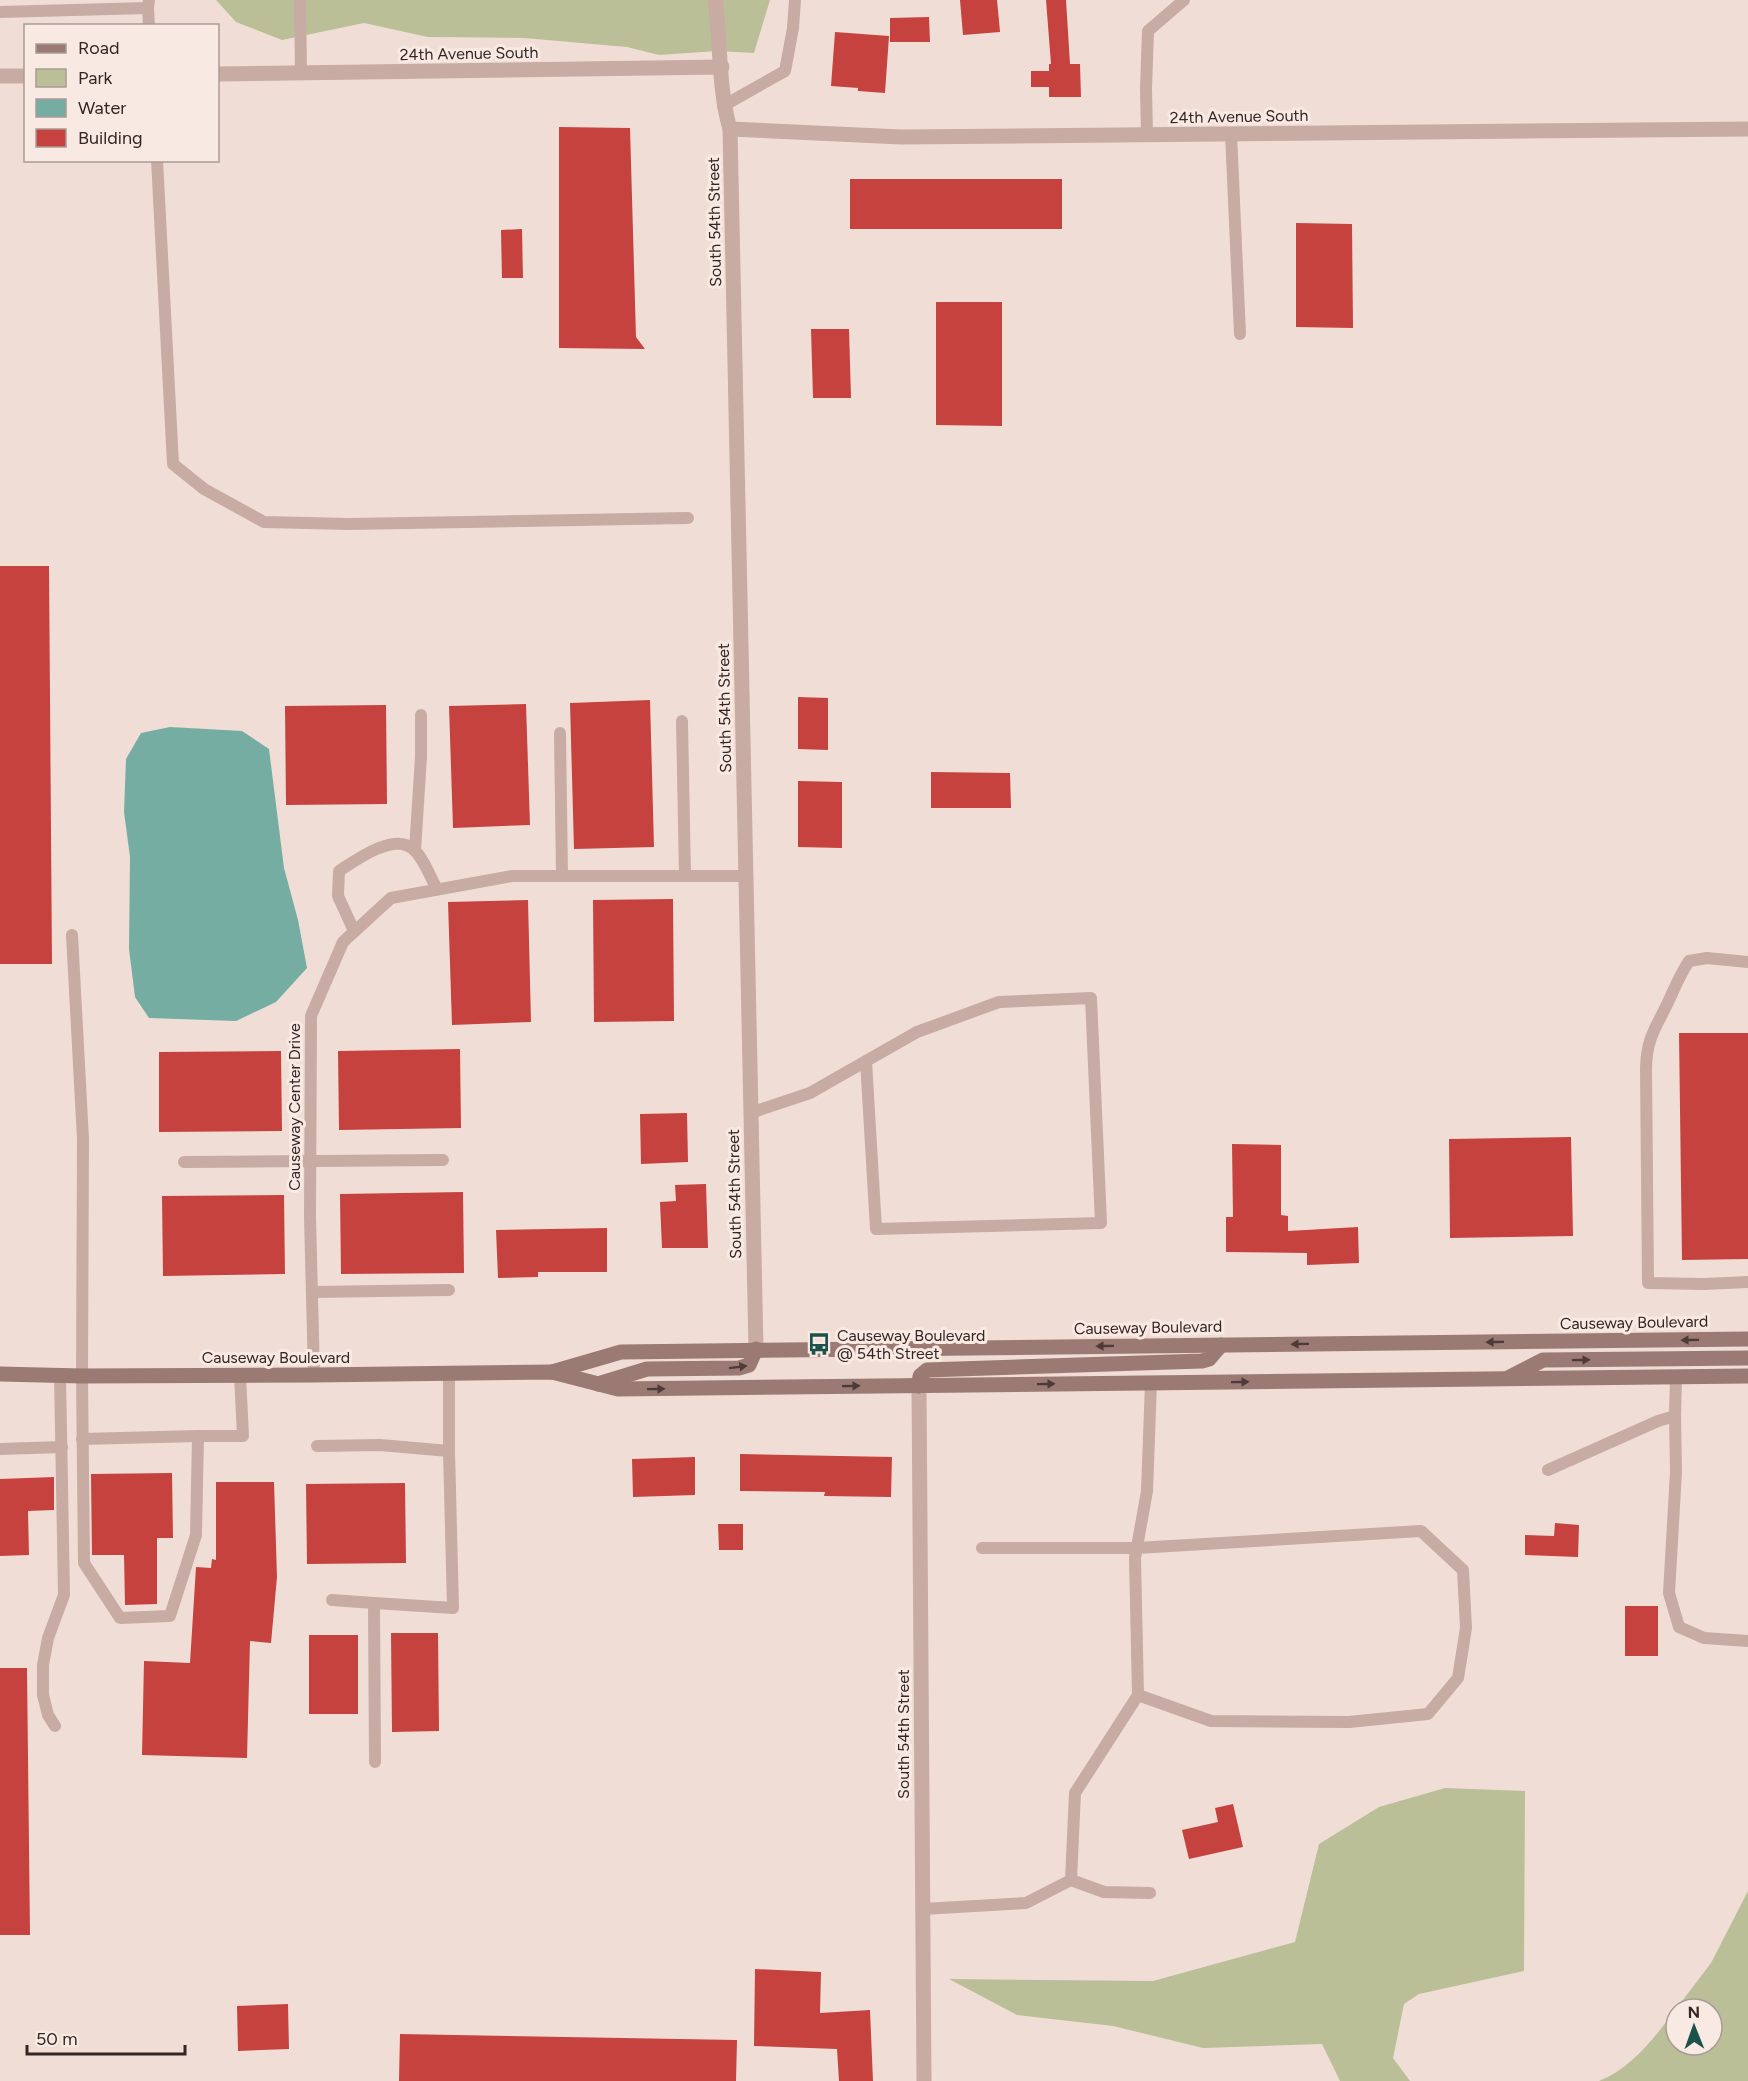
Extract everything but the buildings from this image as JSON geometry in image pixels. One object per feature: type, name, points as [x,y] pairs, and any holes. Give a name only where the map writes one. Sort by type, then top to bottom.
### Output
[{"type":"main road","name":"Causeway Boulevard","points":[[552,1372],[621,1352],[1748,1339]]},
{"type":"main road","points":[[919,1386],[920,1376],[927,1370],[1202,1361],[1209,1359],[1221,1345]]},
{"type":"main road","points":[[598,1384],[647,1369],[739,1368],[749,1365],[756,1349]]},
{"type":"main road","points":[[1506,1379],[1543,1360],[1748,1358]]},
{"type":"main road","name":"Causeway Boulevard","points":[[0,1374],[314,1376],[552,1372],[618,1389],[1748,1376]]},
{"type":"street","name":"South 54th Street","points":[[715,0],[722,67],[723,106],[730,129],[756,1349]]},
{"type":"street","name":"24th Avenue South","points":[[219,74],[722,67]]},
{"type":"street","points":[[0,76],[24,76]]},
{"type":"street","name":"24th Avenue South","points":[[730,129],[901,137],[1748,129]]},
{"type":"street","name":"South 54th Street","points":[[919,1386],[924,2081]]},
{"type":"lane","points":[[300,0],[301,73]]},
{"type":"lane","points":[[723,106],[785,72],[793,28],[795,0]]},
{"type":"lane","points":[[1147,135],[1148,31],[1184,0]]},
{"type":"lane","points":[[0,12],[148,4],[149,24]]},
{"type":"lane","points":[[1231,134],[1240,334]]},
{"type":"lane","points":[[157,162],[173,464],[204,489],[264,522],[349,524],[688,518]]},
{"type":"lane","points":[[415,850],[421,757],[421,715]]},
{"type":"lane","points":[[682,721],[685,876]]},
{"type":"lane","points":[[560,733],[562,876]]},
{"type":"lane","points":[[354,931],[338,896],[339,871],[366,854],[394,843],[405,843],[415,850],[437,889]]},
{"type":"lane","name":"Causeway Center Drive","points":[[314,1376],[310,1162],[311,1016],[343,942],[391,897],[512,876],[745,876]]},
{"type":"lane","points":[[72,935],[83,1139],[84,1563],[120,1618],[170,1616],[196,1535],[198,1436]]},
{"type":"lane","points":[[1748,962],[1707,958],[1689,961],[1679,976],[1655,1027],[1647,1047],[1646,1068],[1648,1283],[1748,1282]]},
{"type":"lane","points":[[750,1113],[810,1093],[866,1061],[917,1032],[999,1002],[1091,998],[1101,1223],[876,1229],[866,1061]]},
{"type":"lane","points":[[184,1162],[443,1161]]},
{"type":"lane","points":[[312,1292],[449,1290]]},
{"type":"lane","points":[[332,1600],[453,1608],[449,1373]]},
{"type":"lane","points":[[55,1726],[48,1715],[43,1695],[43,1665],[48,1638],[64,1595],[60,1375]]},
{"type":"lane","points":[[82,1439],[243,1436],[240,1375]]},
{"type":"lane","points":[[1676,1377],[1676,1472],[1669,1593],[1679,1627],[1704,1638],[1748,1641]]},
{"type":"lane","points":[[1071,1880],[1075,1794],[1138,1695],[1135,1558],[1147,1491],[1150,1383]]},
{"type":"lane","points":[[1548,1470],[1658,1421],[1675,1416]]},
{"type":"lane","points":[[317,1446],[380,1445],[449,1451]]},
{"type":"lane","points":[[0,1449],[62,1447]]},
{"type":"lane","points":[[982,1548],[1137,1548],[1421,1531],[1463,1570],[1466,1628],[1458,1678],[1428,1713],[1349,1722],[1210,1722],[1138,1695]]},
{"type":"lane","points":[[374,1604],[375,1762]]},
{"type":"lane","points":[[922,1909],[1026,1903],[1071,1880],[1104,1892],[1150,1893]]},
{"type":"green space","points":[[216,0],[770,0],[754,53],[717,51],[659,55],[627,47],[524,38],[428,37],[364,23],[282,40],[236,22]]},
{"type":"green space","points":[[1445,1788],[1525,1791],[1524,1971],[1419,1994],[1404,2004],[1393,2058],[1410,2081],[1340,2081],[1322,2044],[1203,2048],[1113,2026],[1017,2015],[949,1979],[1153,1981],[1295,1942],[1319,1844],[1379,1807]]},
{"type":"green space","points":[[1748,1891],[1748,2081],[1599,2081],[1632,2060],[1664,2024],[1664,2057],[1724,2057],[1724,1997],[1685,1997],[1711,1963]]},
{"type":"water","points":[[170,727],[242,731],[269,749],[284,868],[298,920],[307,968],[276,1002],[236,1021],[149,1018],[135,997],[129,949],[130,857],[124,812],[126,759],[141,733]]},
{"type":"place","name":"Causeway Boulevard @ 54th Street","points":[[819,1344]]}]
